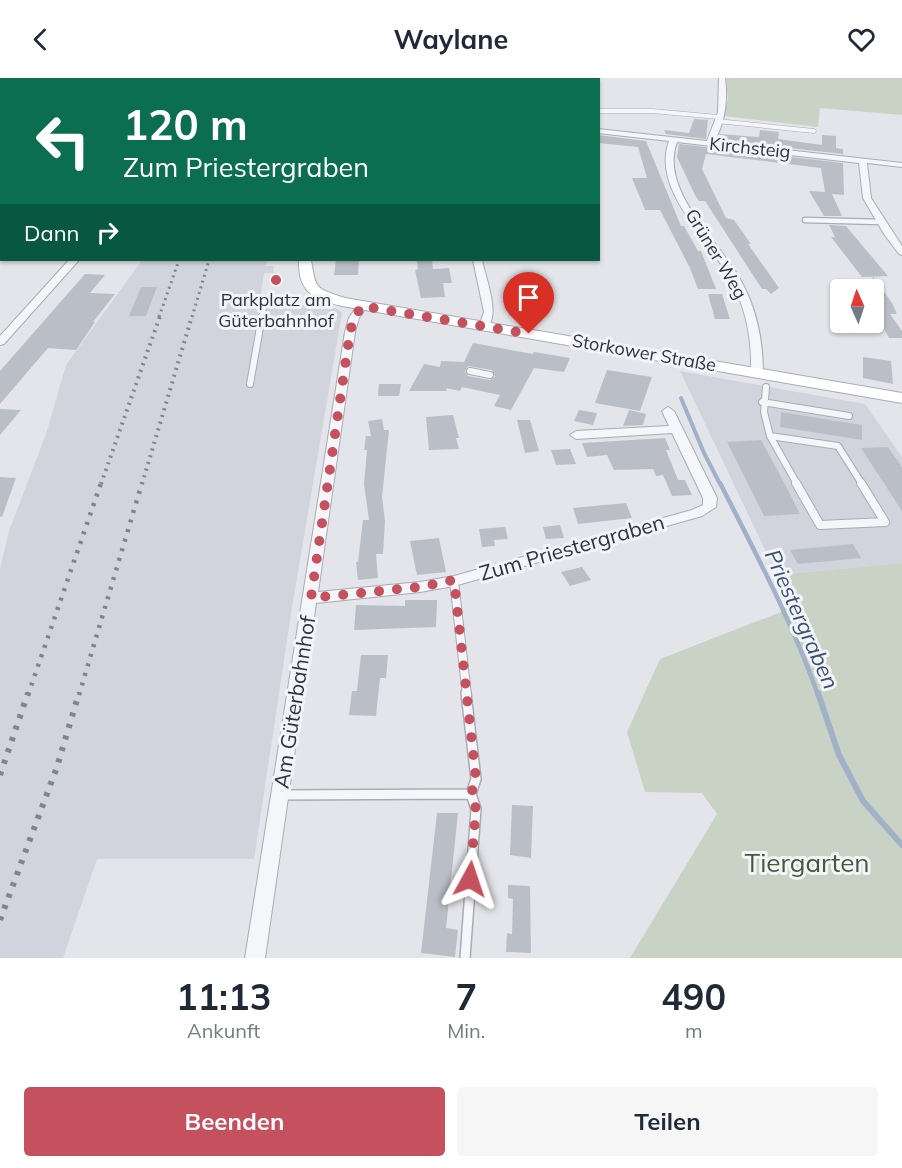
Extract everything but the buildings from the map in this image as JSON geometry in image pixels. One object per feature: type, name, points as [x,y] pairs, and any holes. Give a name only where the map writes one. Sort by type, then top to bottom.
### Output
[{"type":"main road","name":"Storkower Straße","points":[[305,261],[304,274],[314,291],[325,297],[362,306],[757,366],[902,398]]},
{"type":"street","points":[[709,143],[713,137],[724,98],[722,78]]},
{"type":"street","name":"Kirchsteig","points":[[600,131],[902,165]]},
{"type":"street","name":"Grüner Weg","points":[[674,140],[668,161],[675,185],[697,224],[726,263],[742,294],[753,330],[757,366]]},
{"type":"street","points":[[863,160],[867,198],[902,252]]},
{"type":"street","points":[[0,342],[73,261]]},
{"type":"street","points":[[477,261],[489,312],[484,326]]},
{"type":"street","name":"Am Güterbahnhof","points":[[255,958],[350,332],[354,318],[362,306]]},
{"type":"street","name":"Zum Priestergraben","points":[[311,598],[420,587],[454,580],[697,513],[709,507],[710,498],[668,411]]},
{"type":"street","points":[[576,435],[675,429]]},
{"type":"lane","points":[[600,111],[652,111],[814,131]]},
{"type":"lane","points":[[805,220],[881,222]]},
{"type":"lane","points":[[250,384],[265,301],[269,300]]},
{"type":"lane","points":[[470,371],[490,375]]},
{"type":"lane","points":[[766,387],[762,402],[765,426],[770,436],[820,525],[885,522],[838,446],[770,436]]},
{"type":"lane","points":[[762,402],[849,416]]},
{"type":"lane","points":[[454,580],[476,779],[471,794],[476,809],[465,958]]},
{"type":"lane","points":[[280,795],[471,794]]},
{"type":"shaded area","points":[[141,261],[267,261],[266,266],[274,266],[273,273],[264,273],[260,299],[336,308],[342,313],[293,601],[254,859],[97,859],[63,958],[0,958],[0,569],[9,531],[46,434],[66,365]]},
{"type":"shaded area","points":[[680,371],[865,404],[902,457],[902,563],[777,575]]},
{"type":"green space","points":[[726,78],[902,78],[902,115],[820,108],[818,127],[724,116],[728,98]]},
{"type":"green space","name":"Tiergarten","points":[[902,563],[902,958],[630,958],[717,814],[702,793],[645,792],[627,732],[660,659],[781,612],[789,590],[777,575]]},
{"type":"waterway","name":"Priestergraben","points":[[681,398],[720,484]]},
{"type":"waterway","name":"Priestergraben","points":[[720,483],[785,614],[818,695]]},
{"type":"waterway","name":"Priestergraben","points":[[818,693],[839,755],[863,801],[902,845]]},
{"type":"railway","points":[[159,317],[179,261]]},
{"type":"railway","points":[[192,317],[209,261]]},
{"type":"railway","points":[[101,484],[160,316]]},
{"type":"railway","points":[[142,484],[192,316]]},
{"type":"railway","points":[[28,695],[101,483]]},
{"type":"railway","points":[[79,695],[142,483]]},
{"type":"railway","points":[[0,775],[28,693]]},
{"type":"railway","points":[[0,920],[57,767],[79,693]]},
{"type":"place","name":"Parkplatz am Güterbahnhof","points":[[276,280]]},
{"type":"route","points":[[470,879],[476,809],[471,794],[476,779],[454,580],[420,587],[311,598],[350,332],[354,318],[362,306],[529,334]]}]
